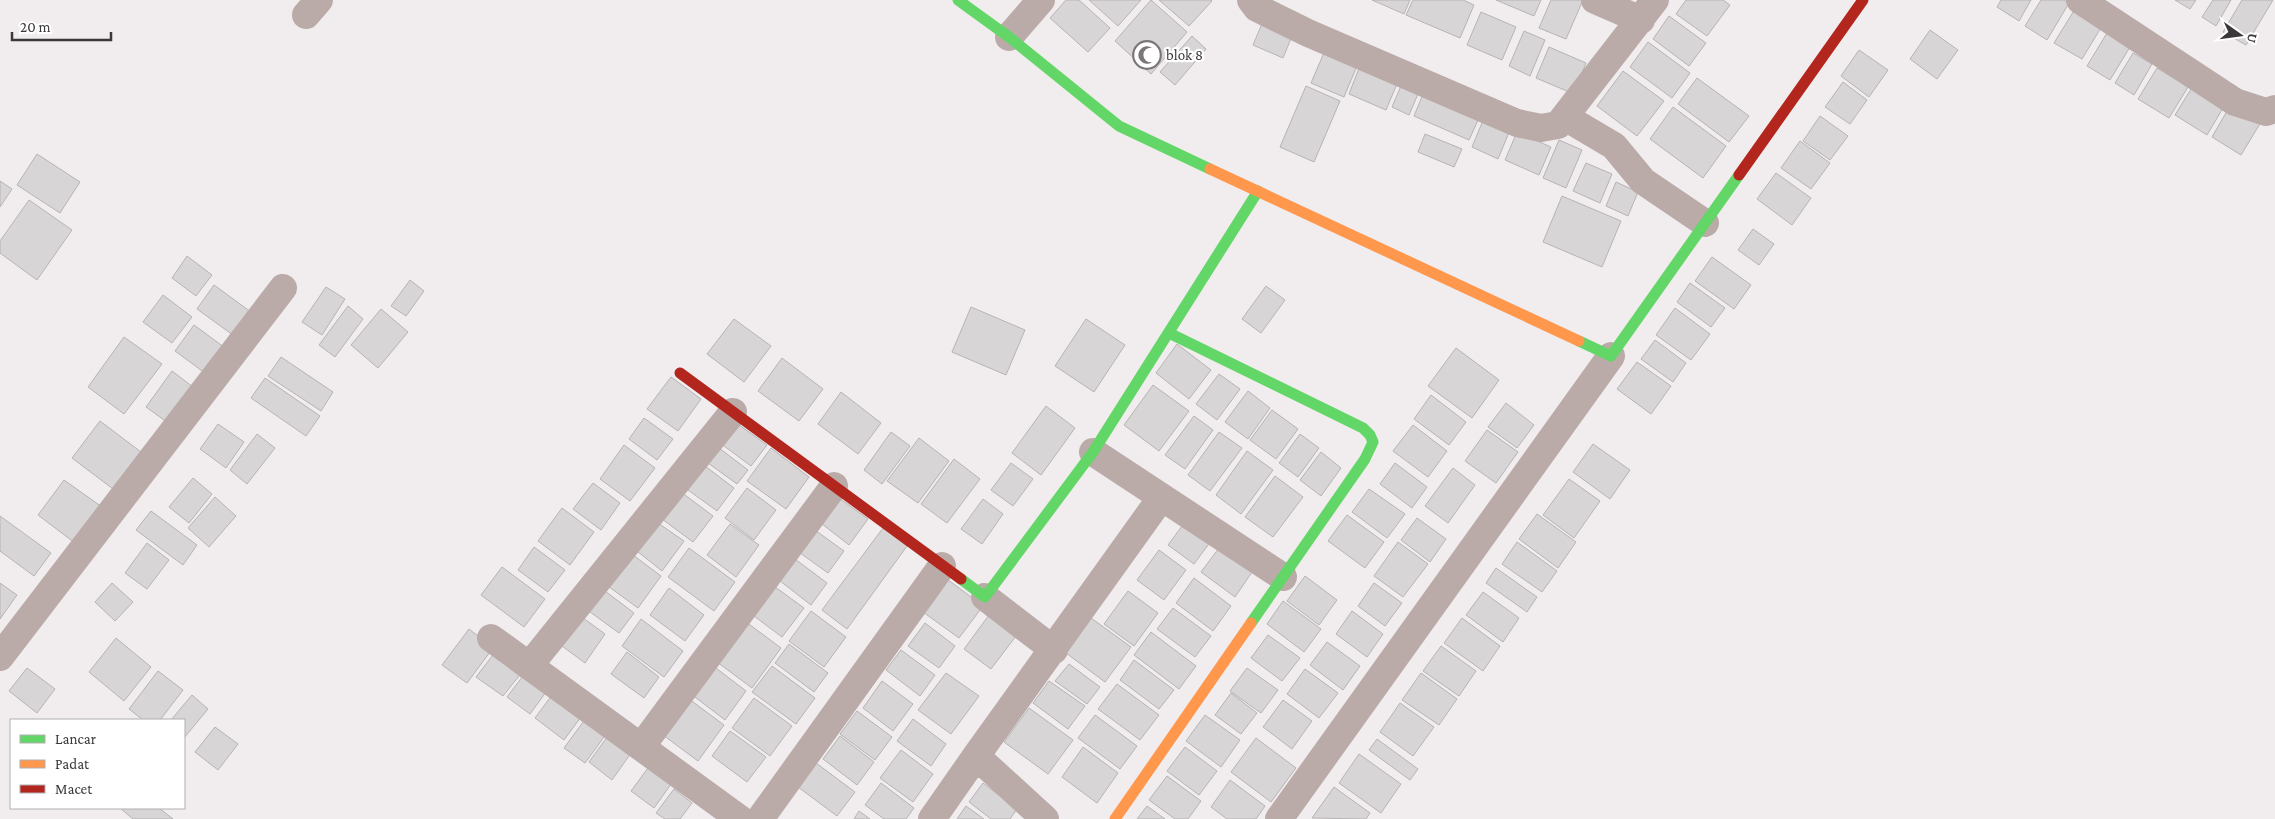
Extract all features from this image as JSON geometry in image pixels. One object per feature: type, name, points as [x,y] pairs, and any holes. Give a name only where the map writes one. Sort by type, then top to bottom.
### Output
[{"type":"street","points":[[958,0],[1009,37],[1119,126],[1611,356]]},
{"type":"street","points":[[1009,37],[1041,0]]},
{"type":"street","points":[[1251,0],[1257,8],[1302,30],[1517,123],[1541,128],[1558,125],[1648,10],[1595,0]]},
{"type":"street","points":[[1279,819],[1611,356],[1863,0]]},
{"type":"street","points":[[2080,0],[2235,102],[2266,112],[2275,109]]},
{"type":"street","points":[[1565,117],[1614,146],[1643,181],[1705,223]]},
{"type":"street","points":[[985,597],[1093,452],[1258,192]]},
{"type":"street","points":[[0,657],[283,288]]},
{"type":"street","points":[[1115,819],[1365,459],[1373,442],[1370,435],[1363,428],[1169,333]]},
{"type":"street","points":[[680,373],[985,597],[1054,650]]},
{"type":"street","points":[[529,666],[733,412]]},
{"type":"street","points":[[1093,452],[1283,577]]},
{"type":"street","points":[[641,747],[834,486]]},
{"type":"street","points":[[932,819],[1161,498]]},
{"type":"street","points":[[760,819],[942,566]]},
{"type":"street","points":[[491,638],[740,819]]},
{"type":"street","points":[[976,756],[1045,819]]},
{"type":"building","points":[[1066,0],[1079,0],[1110,28],[1088,52],[1050,18]]},
{"type":"building","points":[[1089,0],[1141,0],[1118,26]]},
{"type":"building","points":[[1151,0],[1187,32],[1151,74],[1115,41]]},
{"type":"building","points":[[1159,0],[1211,0],[1212,1],[1189,26]]},
{"type":"building","points":[[1372,0],[1410,0],[1404,14]]},
{"type":"building","points":[[1413,0],[1463,0],[1474,5],[1460,38],[1406,15]]},
{"type":"building","points":[[1496,0],[1541,0],[1534,16]]},
{"type":"building","points":[[1551,0],[1583,0],[1566,39],[1539,28]]},
{"type":"building","points":[[1686,0],[1723,0],[1730,5],[1707,36],[1676,14]]},
{"type":"building","points":[[2001,0],[2031,0],[2019,21],[1997,7]]},
{"type":"building","points":[[2041,0],[2064,0],[2069,3],[2047,40],[2025,26]]},
{"type":"building","points":[[2175,0],[2196,0],[2190,9]]},
{"type":"building","points":[[2213,0],[2231,0],[2216,26],[2202,17]]},
{"type":"building","points":[[2242,0],[2273,0],[2246,45],[2223,32]]},
{"type":"building","points":[[2075,9],[2102,26],[2082,59],[2054,43]]},
{"type":"building","points":[[1481,12],[1516,27],[1502,60],[1467,45]]},
{"type":"building","points":[[1669,16],[1706,43],[1689,66],[1653,39]]},
{"type":"building","points":[[1264,19],[1294,31],[1283,58],[1253,45]]},
{"type":"building","points":[[2110,28],[2133,42],[2110,80],[2087,66]]},
{"type":"building","points":[[1930,30],[1958,50],[1937,79],[1910,59]]},
{"type":"building","points":[[1524,31],[1545,40],[1530,76],[1509,66]]},
{"type":"building","points":[[1192,36],[1206,49],[1175,85],[1160,72]]},
{"type":"building","points":[[1648,42],[1690,73],[1672,98],[1630,67]]},
{"type":"building","points":[[1549,47],[1586,63],[1574,94],[1536,78]]},
{"type":"building","points":[[1326,48],[1359,61],[1344,97],[1311,83]]},
{"type":"building","points":[[1859,50],[1888,70],[1869,97],[1841,76]]},
{"type":"building","points":[[2133,53],[2152,64],[2134,95],[2115,83]]},
{"type":"building","points":[[1361,63],[1399,79],[1386,110],[1349,94]]},
{"type":"building","points":[[2157,68],[2188,87],[2169,118],[2138,99]]},
{"type":"building","points":[[1623,71],[1664,101],[1637,136],[1597,106]]},
{"type":"building","points":[[1697,78],[1749,116],[1729,142],[1678,104]]},
{"type":"building","points":[[1404,79],[1421,87],[1409,115],[1392,107]]},
{"type":"building","points":[[1843,82],[1867,100],[1850,124],[1825,107]]},
{"type":"building","points":[[1306,86],[1340,101],[1314,162],[1280,147]]},
{"type":"building","points":[[2191,89],[2223,108],[2207,135],[2175,115]]},
{"type":"building","points":[[1423,94],[1479,118],[1469,140],[1414,116]]},
{"type":"building","points":[[2231,104],[2261,122],[2241,155],[2212,137]]},
{"type":"building","points":[[1673,107],[1726,146],[1703,178],[1650,139]]},
{"type":"building","points":[[1820,116],[1848,136],[1830,160],[1803,141]]},
{"type":"building","points":[[1484,118],[1510,130],[1498,159],[1472,147]]},
{"type":"building","points":[[1517,132],[1551,147],[1539,175],[1505,160]]},
{"type":"building","points":[[1425,134],[1462,149],[1454,167],[1418,152]]},
{"type":"building","points":[[1559,140],[1582,150],[1566,188],[1543,178]]},
{"type":"building","points":[[1800,141],[1830,163],[1811,189],[1781,168]]},
{"type":"building","points":[[37,154],[80,182],[60,213],[17,185]]},
{"type":"building","points":[[1586,163],[1612,174],[1600,203],[1573,191]]},
{"type":"building","points":[[1776,173],[1811,198],[1792,225],[1757,199]]},
{"type":"building","points":[[0,181],[12,189],[0,207]]},
{"type":"building","points":[[1616,182],[1638,192],[1628,216],[1606,206]]},
{"type":"building","points":[[1562,196],[1621,221],[1602,267],[1543,242]]},
{"type":"building","points":[[29,200],[72,230],[37,280],[0,253],[0,241]]},
{"type":"building","points":[[1753,229],[1774,244],[1759,265],[1738,250]]},
{"type":"building","points":[[187,256],[212,275],[196,296],[172,278]]},
{"type":"building","points":[[1712,257],[1751,285],[1734,309],[1695,281]]},
{"type":"building","points":[[410,280],[424,291],[406,316],[391,306]]},
{"type":"building","points":[[1690,283],[1725,308],[1711,327],[1677,302]]},
{"type":"building","points":[[214,285],[255,315],[237,338],[197,309]]},
{"type":"building","points":[[1266,286],[1285,300],[1261,333],[1242,319]]},
{"type":"building","points":[[326,287],[345,299],[322,335],[302,322]]},
{"type":"building","points":[[163,295],[192,317],[172,343],[143,322]]},
{"type":"building","points":[[348,306],[363,319],[335,357],[319,345]]},
{"type":"building","points":[[971,307],[1025,330],[1006,375],[952,352]]},
{"type":"building","points":[[1675,308],[1710,334],[1691,360],[1656,335]]},
{"type":"building","points":[[381,309],[408,332],[378,368],[351,345]]},
{"type":"building","points":[[734,319],[771,346],[744,382],[707,354]]},
{"type":"building","points":[[1086,319],[1125,345],[1094,392],[1055,366]]},
{"type":"building","points":[[194,325],[228,350],[209,376],[175,351]]},
{"type":"building","points":[[124,337],[162,364],[124,414],[88,387]]},
{"type":"building","points":[[1655,340],[1686,363],[1673,382],[1641,359]]},
{"type":"building","points":[[1177,344],[1211,370],[1189,399],[1156,373]]},
{"type":"building","points":[[1456,348],[1499,380],[1472,418],[1428,386]]},
{"type":"building","points":[[281,357],[333,392],[321,411],[268,376]]},
{"type":"building","points":[[782,358],[823,389],[799,421],[758,391]]},
{"type":"building","points":[[1637,362],[1671,386],[1651,414],[1617,389]]},
{"type":"building","points":[[172,371],[197,390],[171,425],[146,407]]},
{"type":"building","points":[[1219,374],[1240,389],[1217,420],[1196,404]]},
{"type":"building","points":[[671,377],[701,399],[678,431],[647,409]]},
{"type":"building","points":[[265,378],[320,416],[306,436],[251,398]]},
{"type":"building","points":[[1153,385],[1189,411],[1159,451],[1124,425]]},
{"type":"building","points":[[1248,391],[1270,408],[1248,439],[1225,422]]},
{"type":"building","points":[[841,392],[881,423],[858,454],[818,424]]},
{"type":"building","points":[[1431,395],[1466,422],[1449,445],[1414,419]]},
{"type":"building","points":[[1506,403],[1534,425],[1517,448],[1488,427]]},
{"type":"building","points":[[1046,406],[1075,428],[1041,475],[1012,453]]},
{"type":"building","points":[[1272,410],[1298,429],[1276,459],[1250,440]]},
{"type":"building","points":[[1194,416],[1213,430],[1185,469],[1165,455]]},
{"type":"building","points":[[644,418],[673,439],[657,460],[629,439]]},
{"type":"building","points":[[100,421],[145,455],[117,492],[72,458]]},
{"type":"building","points":[[735,422],[767,445],[751,466],[720,443]]},
{"type":"building","points":[[218,424],[244,442],[226,468],[200,449]]},
{"type":"building","points":[[1413,425],[1447,451],[1428,477],[1393,451]]},
{"type":"building","points":[[1487,430],[1518,452],[1496,483],[1465,461]]},
{"type":"building","points":[[891,432],[910,446],[882,484],[864,470]]},
{"type":"building","points":[[1219,432],[1242,448],[1210,491],[1188,475]]},
{"type":"building","points":[[257,434],[275,448],[247,484],[230,470]]},
{"type":"building","points":[[1300,434],[1319,448],[1298,477],[1279,463]]},
{"type":"building","points":[[919,438],[949,461],[918,503],[887,481]]},
{"type":"building","points":[[1593,444],[1630,470],[1610,499],[1573,472]]},
{"type":"building","points":[[624,445],[655,468],[630,501],[600,479]]},
{"type":"building","points":[[719,448],[748,470],[737,484],[708,463]]},
{"type":"building","points":[[771,448],[809,477],[786,509],[747,481]]},
{"type":"building","points":[[1247,451],[1273,470],[1241,514],[1216,495]]},
{"type":"building","points":[[1321,452],[1341,468],[1321,496],[1300,480]]},
{"type":"building","points":[[954,459],[980,479],[947,523],[921,504]]},
{"type":"building","points":[[1011,463],[1033,479],[1013,506],[991,490]]},
{"type":"building","points":[[1395,463],[1427,487],[1412,508],[1380,484]]},
{"type":"building","points":[[705,466],[734,488],[717,511],[688,490]]},
{"type":"building","points":[[1453,468],[1475,485],[1448,523],[1425,506]]},
{"type":"building","points":[[1275,476],[1303,497],[1273,537],[1245,517]]},
{"type":"building","points":[[193,478],[212,494],[189,523],[169,507]]},
{"type":"building","points":[[1569,479],[1600,501],[1574,538],[1543,515]]},
{"type":"building","points":[[64,480],[102,507],[75,543],[38,515]]},
{"type":"building","points":[[593,483],[620,503],[601,530],[573,509]]},
{"type":"building","points":[[747,488],[776,510],[754,540],[725,518]]},
{"type":"building","points":[[1369,489],[1405,514],[1387,538],[1352,512]]},
{"type":"building","points":[[681,492],[713,516],[693,542],[662,519]]},
{"type":"building","points":[[835,495],[868,519],[849,545],[817,520]]},
{"type":"building","points":[[215,497],[236,516],[209,547],[188,528]]},
{"type":"building","points":[[983,499],[1003,514],[982,544],[961,529]]},
{"type":"building","points":[[562,508],[594,532],[570,565],[538,541]]},
{"type":"building","points":[[151,511],[197,545],[183,565],[136,530]]},
{"type":"building","points":[[1537,514],[1576,542],[1558,568],[1519,539]]},
{"type":"building","points":[[1347,515],[1384,542],[1365,568],[1328,541]]},
{"type":"building","points":[[0,516],[51,553],[34,576],[0,551]]},
{"type":"building","points":[[1417,518],[1446,539],[1430,562],[1401,540]]},
{"type":"building","points":[[1185,522],[1211,541],[1194,564],[1168,545]]},
{"type":"building","points":[[658,523],[684,541],[662,571],[637,551]]},
{"type":"building","points":[[730,524],[759,545],[736,577],[707,555]]},
{"type":"building","points":[[812,528],[844,551],[828,573],[796,550]]},
{"type":"building","points":[[883,528],[907,546],[847,629],[822,610]]},
{"type":"building","points":[[1398,542],[1428,564],[1403,597],[1374,576]]},
{"type":"building","points":[[1517,542],[1557,571],[1542,592],[1502,564]]},
{"type":"building","points":[[147,543],[169,560],[147,589],[125,573]]},
{"type":"building","points":[[534,547],[565,570],[548,592],[518,570]]},
{"type":"building","points":[[689,548],[735,582],[714,611],[668,577]]},
{"type":"building","points":[[1219,548],[1252,572],[1235,597],[1201,572]]},
{"type":"building","points":[[1159,550],[1186,570],[1164,600],[1137,580]]},
{"type":"building","points":[[629,552],[661,576],[638,608],[605,584]]},
{"type":"building","points":[[791,556],[827,583],[811,605],[775,577]]},
{"type":"building","points":[[502,567],[545,599],[524,627],[481,595]]},
{"type":"building","points":[[1496,568],[1537,597],[1527,612],[1486,583]]},
{"type":"building","points":[[1305,576],[1337,600],[1319,625],[1287,601]]},
{"type":"building","points":[[1194,578],[1231,606],[1213,631],[1176,603]]},
{"type":"building","points":[[947,579],[983,606],[959,638],[923,612]]},
{"type":"building","points":[[0,583],[17,595],[0,619]]},
{"type":"building","points":[[112,583],[133,602],[115,621],[95,602]]},
{"type":"building","points":[[1374,583],[1402,603],[1385,626],[1358,606]]},
{"type":"building","points":[[771,584],[804,608],[782,637],[750,613]]},
{"type":"building","points":[[601,588],[634,613],[619,633],[586,609]]},
{"type":"building","points":[[669,588],[704,615],[685,641],[650,615]]},
{"type":"building","points":[[1128,591],[1158,613],[1134,646],[1104,624]]},
{"type":"building","points":[[1483,592],[1519,618],[1503,642],[1466,615]]},
{"type":"building","points":[[1283,601],[1321,629],[1304,652],[1267,624]]},
{"type":"building","points":[[1173,608],[1211,636],[1195,657],[1157,629]]},
{"type":"building","points":[[811,611],[846,637],[824,667],[789,641]]},
{"type":"building","points":[[992,611],[1019,632],[991,669],[964,649]]},
{"type":"building","points":[[1352,611],[1383,634],[1367,657],[1336,634]]},
{"type":"building","points":[[579,615],[605,634],[585,663],[558,643]]},
{"type":"building","points":[[1091,618],[1131,647],[1105,682],[1066,653]]},
{"type":"building","points":[[1462,618],[1500,646],[1483,671],[1444,643]]},
{"type":"building","points":[[641,619],[683,651],[664,677],[622,646]]},
{"type":"building","points":[[742,619],[781,648],[752,688],[713,659]]},
{"type":"building","points":[[925,623],[955,646],[939,668],[908,646]]},
{"type":"building","points":[[469,629],[493,648],[467,683],[442,665]]},
{"type":"building","points":[[1151,632],[1196,666],[1179,689],[1134,655]]},
{"type":"building","points":[[1268,635],[1300,658],[1282,681],[1251,658]]},
{"type":"building","points":[[116,638],[151,667],[124,701],[89,672]]},
{"type":"building","points":[[1327,642],[1360,666],[1343,690],[1310,665]]},
{"type":"building","points":[[789,644],[828,673],[814,692],[775,663]]},
{"type":"building","points":[[1441,646],[1476,671],[1459,696],[1423,671]]},
{"type":"building","points":[[901,650],[935,675],[920,696],[886,670]]},
{"type":"building","points":[[496,651],[523,671],[503,696],[476,677]]},
{"type":"building","points":[[627,652],[659,677],[644,698],[611,674]]},
{"type":"building","points":[[1134,660],[1174,690],[1159,709],[1120,680]]},
{"type":"building","points":[[1069,664],[1100,687],[1087,704],[1055,681]]},
{"type":"building","points":[[712,665],[746,691],[725,720],[691,694]]},
{"type":"building","points":[[772,666],[815,698],[796,724],[752,692]]},
{"type":"building","points":[[27,668],[55,689],[37,713],[9,691]]},
{"type":"building","points":[[1247,668],[1278,690],[1261,713],[1230,691]]},
{"type":"building","points":[[1305,669],[1338,693],[1319,718],[1287,694]]},
{"type":"building","points":[[158,671],[183,690],[161,719],[142,719],[129,709]]},
{"type":"building","points":[[526,672],[549,688],[530,714],[507,697]]},
{"type":"building","points":[[946,673],[979,696],[951,734],[918,710]]},
{"type":"building","points":[[1421,673],[1457,699],[1439,725],[1402,700]]},
{"type":"building","points":[[882,681],[913,704],[893,731],[863,708]]},
{"type":"building","points":[[1049,681],[1085,706],[1068,729],[1033,703]]},
{"type":"building","points":[[1117,684],[1159,715],[1140,740],[1098,709]]},
{"type":"building","points":[[555,691],[584,713],[564,740],[535,718]]},
{"type":"building","points":[[1231,693],[1257,713],[1241,734],[1215,715]]},
{"type":"building","points":[[192,695],[208,709],[185,737],[185,719],[172,719]]},
{"type":"building","points":[[754,698],[792,726],[770,756],[732,728]]},
{"type":"building","points":[[689,699],[724,725],[698,761],[663,735]]},
{"type":"building","points":[[1283,700],[1312,721],[1292,749],[1263,727]]},
{"type":"building","points":[[1400,703],[1434,727],[1413,756],[1380,732]]},
{"type":"building","points":[[1029,708],[1073,740],[1048,774],[1004,742]]},
{"type":"building","points":[[857,711],[892,737],[875,760],[840,734]]},
{"type":"building","points":[[1095,715],[1137,746],[1120,769],[1078,738]]},
{"type":"building","points":[[1205,715],[1240,740],[1221,767],[1186,741]]},
{"type":"building","points":[[586,718],[607,733],[585,763],[564,748]]},
{"type":"building","points":[[913,719],[946,744],[931,766],[897,741]]},
{"type":"building","points":[[215,727],[238,744],[218,770],[195,752]]},
{"type":"building","points":[[613,729],[636,746],[612,780],[589,762]]},
{"type":"building","points":[[730,731],[766,757],[747,782],[712,756]]},
{"type":"building","points":[[840,736],[874,762],[857,785],[823,759]]},
{"type":"building","points":[[1256,738],[1296,768],[1271,802],[1231,772]]},
{"type":"building","points":[[1377,739],[1418,769],[1410,780],[1369,750]]},
{"type":"building","points":[[1083,747],[1118,773],[1097,803],[1062,777]]},
{"type":"building","points":[[1185,747],[1217,771],[1199,795],[1167,771]]},
{"type":"building","points":[[901,750],[933,774],[913,802],[880,778]]},
{"type":"building","points":[[1359,754],[1401,784],[1381,813],[1339,783]]},
{"type":"building","points":[[816,763],[855,792],[837,816],[798,787]]},
{"type":"building","points":[[651,764],[674,780],[654,808],[631,791]]},
{"type":"building","points":[[1167,776],[1201,801],[1188,819],[1175,819],[1149,800]]},
{"type":"building","points":[[1230,780],[1265,806],[1256,819],[1227,819],[1211,807]]},
{"type":"building","points":[[881,783],[914,808],[906,819],[884,819],[865,805]]},
{"type":"building","points":[[983,783],[1017,809],[1010,819],[991,819],[969,802]]},
{"type":"building","points":[[1334,787],[1370,813],[1366,819],[1312,818]]},
{"type":"building","points":[[674,789],[692,803],[680,819],[665,819],[656,813]]},
{"type":"building","points":[[966,806],[984,819],[957,819]]},
{"type":"building","points":[[1147,806],[1165,819],[1137,819]]},
{"type":"building","points":[[121,809],[160,809],[173,819],[133,819]]},
{"type":"building","points":[[859,811],[870,819],[854,819]]},
{"type":"traffic: fast","points":[[958,0],[1009,37],[1119,126],[1210,169]]},
{"type":"traffic: fast","points":[[1579,341],[1611,356],[1739,175]]},
{"type":"traffic: fast","points":[[961,579],[985,597],[1093,452],[1258,191]]},
{"type":"traffic: fast","points":[[1169,333],[1363,428],[1370,435],[1373,442],[1365,459],[1251,623]]},
{"type":"traffic: slow","points":[[1210,169],[1579,341]]},
{"type":"traffic: slow","points":[[1115,819],[1251,623]]},
{"type":"traffic: jam","points":[[1739,175],[1863,0]]},
{"type":"traffic: jam","points":[[680,373],[961,579]]},
{"type":"place","name":"blok 8","points":[[1147,55]]}]
